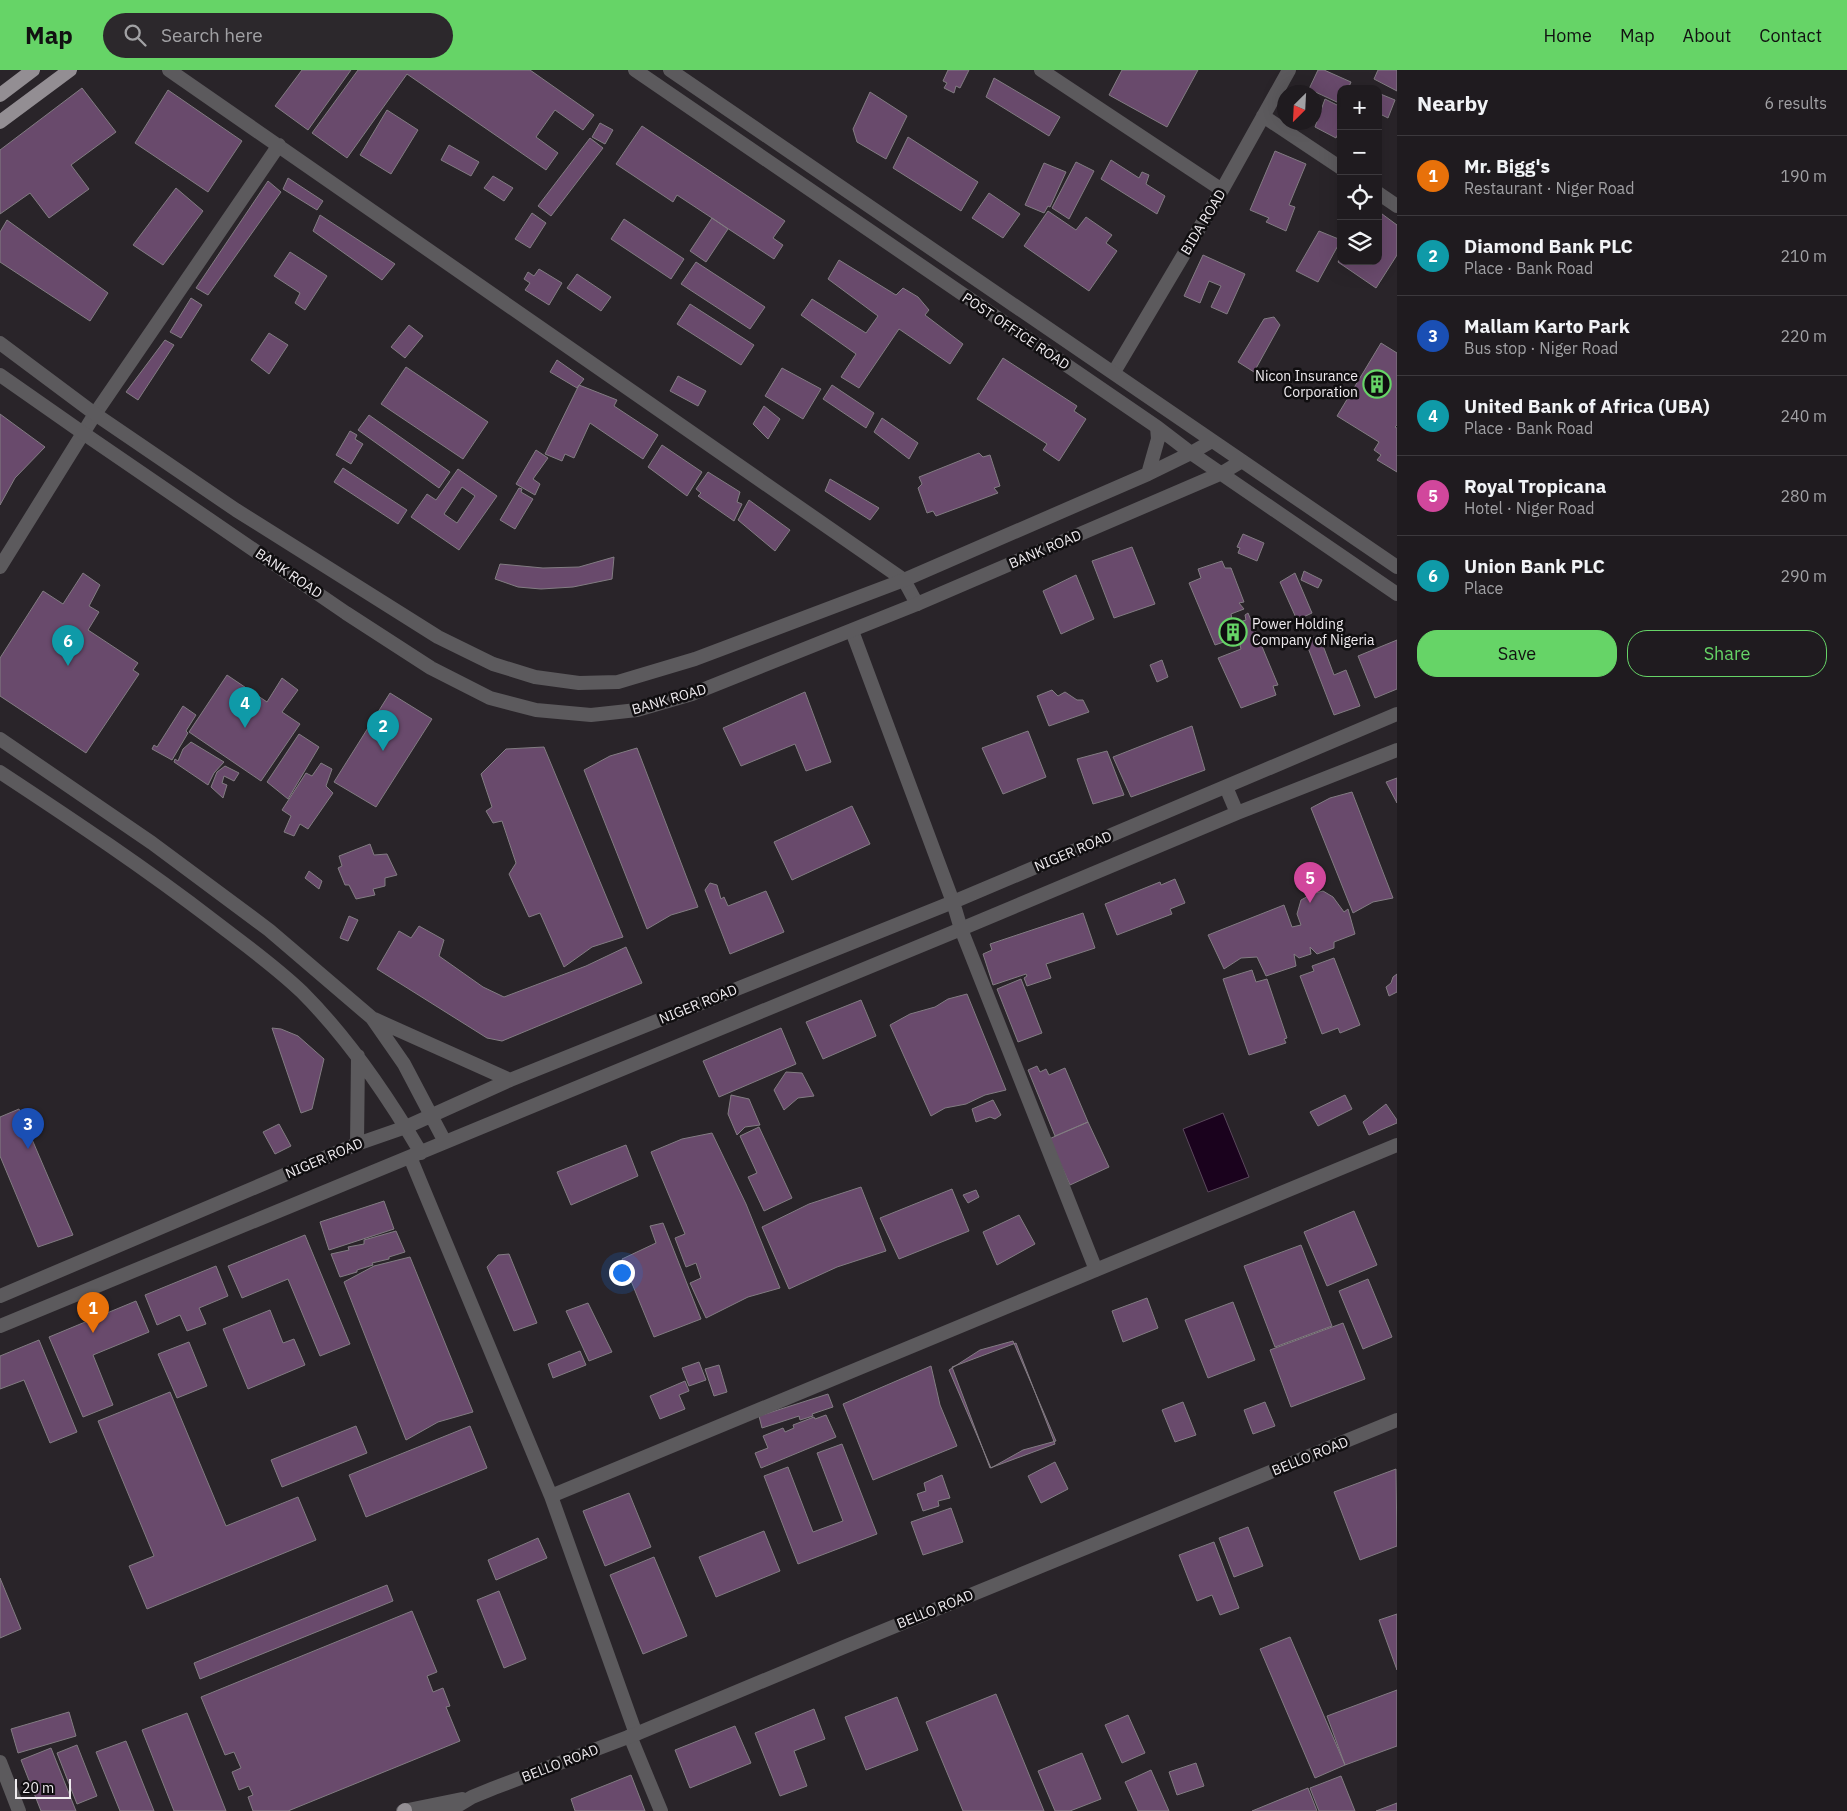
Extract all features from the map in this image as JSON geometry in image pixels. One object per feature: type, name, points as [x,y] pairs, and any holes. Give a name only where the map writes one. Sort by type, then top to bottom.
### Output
[{"type":"main road","points":[[0,95],[33,70]]},
{"type":"main road","points":[[0,122],[70,70]]},
{"type":"street","points":[[169,70],[904,580],[917,604]]},
{"type":"street","name":"POST OFFICE ROAD","points":[[635,70],[1158,427],[1191,453],[1397,594]]},
{"type":"street","name":"POST OFFICE ROAD","points":[[670,70],[1397,567]]},
{"type":"street","points":[[1041,70],[1222,190]]},
{"type":"street","name":"BIDA ROAD","points":[[1114,372],[1222,190],[1289,70]]},
{"type":"street","points":[[1263,116],[1337,165]]},
{"type":"street","points":[[0,567],[95,414],[279,145]]},
{"type":"street","points":[[1382,197],[1397,206]]},
{"type":"street","name":"BANK ROAD","points":[[0,343],[95,414],[236,510],[438,637],[493,664],[535,677],[579,683],[618,682],[695,659],[904,580],[1148,474],[1191,453],[1212,440]]},
{"type":"street","name":"BANK ROAD","points":[[0,375],[346,613],[431,668],[490,698],[536,710],[591,716],[637,710],[692,694],[917,604],[1222,474],[1242,461]]},
{"type":"street","points":[[1148,474],[1158,439],[1158,427]]},
{"type":"street","points":[[224,528],[236,510]]},
{"type":"street","points":[[852,631],[953,902],[961,929],[1096,1270]]},
{"type":"street","name":"NIGER ROAD","points":[[0,1296],[357,1144],[432,1116],[510,1080],[953,902],[1397,714]]},
{"type":"street","points":[[0,739],[152,843],[269,930],[372,1018],[404,1064],[445,1142]]},
{"type":"street","name":"NIGER ROAD","points":[[0,1326],[1237,813],[1397,750]]},
{"type":"street","points":[[1,775],[162,882],[262,957],[302,992],[358,1056],[406,1127],[415,1155],[551,1496],[660,1811]]},
{"type":"street","points":[[1226,787],[1237,813]]},
{"type":"street","points":[[372,1018],[510,1080]]},
{"type":"street","points":[[357,1144],[358,1056]]},
{"type":"street","points":[[551,1496],[1397,1145]]},
{"type":"street","name":"BELLO ROAD","points":[[404,1811],[472,1797],[633,1735],[1397,1420]]},
{"type":"street","points":[[0,1762],[19,1811]]},
{"type":"street","name":"BELLO ROAD","points":[[450,1811],[472,1797]]},
{"type":"shaded area","points":[[1223,1113],[1249,1177],[1208,1192],[1183,1129]]},
{"type":"building","points":[[302,70],[351,70],[308,130],[275,106]]},
{"type":"building","points":[[358,70],[530,70],[594,115],[583,130],[555,110],[536,137],[558,153],[546,170],[407,74],[347,158],[312,133]]},
{"type":"building","points":[[948,70],[969,70],[960,88],[956,86],[954,93],[944,88],[947,83],[943,81]]},
{"type":"building","points":[[1122,70],[1198,70],[1167,127],[1109,95]]},
{"type":"building","points":[[1318,70],[1324,70],[1351,82],[1350,85],[1337,85],[1337,102],[1322,95],[1322,85],[1311,85]]},
{"type":"building","points":[[1378,70],[1397,70],[1397,91],[1374,79]]},
{"type":"building","points":[[994,78],[1060,117],[1049,136],[986,97]]},
{"type":"building","points":[[82,88],[116,132],[71,165],[89,189],[49,218],[30,193],[0,214],[0,150]]},
{"type":"building","points":[[168,90],[242,141],[208,192],[135,143]]},
{"type":"building","points":[[870,92],[907,116],[886,159],[857,142],[853,129]]},
{"type":"building","points":[[1382,95],[1395,100],[1388,118],[1382,115]]},
{"type":"building","points":[[1325,99],[1337,105],[1336,138],[1321,130],[1322,107]]},
{"type":"building","points":[[387,110],[418,130],[391,174],[360,155]]},
{"type":"building","points":[[600,123],[613,130],[605,144],[592,137]]},
{"type":"building","points":[[642,126],[785,221],[773,238],[783,245],[774,259],[677,195],[673,202],[616,164]]},
{"type":"building","points":[[908,137],[978,182],[961,211],[893,168]]},
{"type":"building","points":[[590,138],[603,148],[551,216],[538,206]]},
{"type":"building","points":[[449,145],[479,162],[471,176],[441,160]]},
{"type":"building","points":[[1275,151],[1306,164],[1289,205],[1295,207],[1286,231],[1266,222],[1269,218],[1250,210]]},
{"type":"building","points":[[1111,160],[1139,178],[1142,172],[1149,175],[1146,184],[1165,196],[1157,214],[1101,179]]},
{"type":"building","points":[[1076,162],[1094,171],[1069,219],[1052,208]]},
{"type":"building","points":[[1044,163],[1066,172],[1050,207],[1048,206],[1044,213],[1025,205]]},
{"type":"building","points":[[493,176],[513,188],[504,201],[484,188]]},
{"type":"building","points":[[288,178],[323,201],[317,210],[283,189]]},
{"type":"building","points":[[268,181],[281,192],[208,295],[196,288]]},
{"type":"building","points":[[176,188],[203,211],[163,265],[133,245]]},
{"type":"building","points":[[989,193],[1020,214],[1003,238],[972,218]]},
{"type":"building","points":[[1048,211],[1076,230],[1086,217],[1112,235],[1106,243],[1117,251],[1089,291],[1024,246]]},
{"type":"building","points":[[532,213],[546,223],[530,248],[515,239]]},
{"type":"building","points":[[1382,214],[1397,225],[1397,255],[1376,288],[1342,265],[1382,265]]},
{"type":"building","points":[[320,215],[395,264],[382,280],[313,231]]},
{"type":"building","points":[[712,218],[728,229],[706,262],[690,251]]},
{"type":"building","points":[[624,219],[684,259],[671,279],[611,239]]},
{"type":"building","points":[[7,220],[108,293],[90,321],[0,262],[0,232]]},
{"type":"building","points":[[1319,231],[1337,238],[1337,247],[1318,282],[1296,271]]},
{"type":"building","points":[[290,252],[327,276],[305,310],[295,303],[300,293],[274,276]]},
{"type":"building","points":[[1203,255],[1245,274],[1227,314],[1211,307],[1221,286],[1209,281],[1200,303],[1184,296]]},
{"type":"building","points":[[839,260],[896,295],[903,288],[918,297],[929,310],[925,315],[963,344],[950,364],[899,329],[859,388],[841,377],[856,354],[801,315],[812,299],[866,333],[878,316],[828,279]]},
{"type":"building","points":[[696,262],[765,307],[750,329],[681,284]]},
{"type":"building","points":[[539,269],[562,283],[549,305],[525,290],[530,283],[524,279],[528,272],[534,276]]},
{"type":"building","points":[[577,274],[611,297],[601,311],[567,288]]},
{"type":"building","points":[[191,298],[202,305],[181,338],[170,332]]},
{"type":"building","points":[[690,304],[754,345],[741,365],[677,324]]},
{"type":"building","points":[[1274,317],[1280,325],[1254,372],[1238,362],[1264,319]]},
{"type":"building","points":[[409,325],[423,336],[405,358],[391,347]]},
{"type":"building","points":[[269,333],[288,345],[269,374],[251,360]]},
{"type":"building","points":[[165,340],[174,345],[138,400],[126,392]]},
{"type":"building","name":"Nicon Insurance Corporation","points":[[1381,343],[1397,353],[1397,425],[1395,427],[1397,428],[1397,472],[1377,460],[1381,455],[1374,450],[1379,442],[1337,416]]},
{"type":"building","points":[[1003,358],[1077,406],[1074,411],[1086,419],[1059,461],[1043,450],[1047,444],[977,399]]},
{"type":"building","points":[[557,360],[584,379],[577,388],[550,372]]},
{"type":"building","points":[[406,367],[488,422],[463,459],[381,404]]},
{"type":"building","points":[[782,368],[821,389],[803,419],[765,396]]},
{"type":"building","points":[[678,376],[706,391],[698,406],[670,391]]},
{"type":"building","points":[[579,385],[617,400],[614,406],[658,435],[643,459],[590,423],[574,458],[565,454],[562,461],[545,454]]},
{"type":"building","points":[[832,385],[874,413],[866,428],[823,399]]},
{"type":"building","points":[[764,406],[780,419],[768,439],[753,424]]},
{"type":"building","points":[[0,414],[45,447],[15,478],[0,505]]},
{"type":"building","points":[[369,415],[450,472],[439,488],[358,430]]},
{"type":"building","points":[[882,418],[918,443],[909,459],[874,432]]},
{"type":"building","points":[[350,431],[357,435],[355,439],[363,444],[351,464],[336,455]]},
{"type":"building","points":[[662,445],[702,472],[687,496],[648,467]]},
{"type":"building","points":[[536,450],[548,458],[533,479],[540,484],[535,495],[516,484]]},
{"type":"building","points":[[979,453],[983,457],[990,455],[1000,486],[994,488],[998,493],[936,516],[933,511],[927,513],[918,488],[922,484],[919,477]]},
{"type":"building","points":[[343,468],[407,510],[398,524],[334,482]]},
{"type":"building","points":[[458,469],[497,496],[459,550],[411,517],[427,494],[436,500]],"holes":[[[462,487],[475,496],[457,523],[444,514]]]},
{"type":"building","points":[[708,472],[740,492],[737,502],[742,504],[734,521],[698,496],[701,493],[696,489]]},
{"type":"building","points":[[830,479],[879,508],[870,520],[825,491]]},
{"type":"building","points":[[519,488],[522,489],[521,492],[533,499],[515,529],[500,520]]},
{"type":"building","points":[[749,500],[790,530],[775,551],[738,520]]},
{"type":"building","points":[[1243,534],[1264,543],[1257,561],[1238,553],[1240,548],[1237,547]]},
{"type":"building","points":[[1132,547],[1155,604],[1114,618],[1092,561]]},
{"type":"building","points":[[614,557],[612,579],[573,587],[541,589],[518,587],[495,579],[500,564],[543,568],[579,567]]},
{"type":"building","name":"Power Holding Company of Nigeria","points":[[1222,561],[1225,568],[1231,568],[1244,602],[1239,603],[1244,609],[1231,614],[1233,624],[1246,620],[1245,615],[1248,613],[1278,685],[1273,686],[1276,695],[1241,708],[1218,658],[1241,649],[1238,637],[1215,645],[1189,583],[1201,578],[1198,569]]},
{"type":"building","points":[[1304,571],[1322,580],[1318,588],[1301,580]]},
{"type":"building","points":[[83,573],[100,585],[89,606],[99,612],[88,630],[138,663],[133,670],[139,674],[86,753],[0,696],[0,658],[43,591],[63,604]]},
{"type":"building","points":[[1295,573],[1312,613],[1297,620],[1280,582]]},
{"type":"building","points":[[1076,575],[1094,619],[1061,634],[1043,591]]},
{"type":"building","points":[[1319,635],[1334,675],[1346,670],[1360,706],[1334,715],[1305,640]]},
{"type":"building","name":"Power Holding Company of Nigeria","points":[[1397,640],[1397,689],[1375,698],[1358,656]]},
{"type":"building","points":[[1162,660],[1168,677],[1157,682],[1150,665]]},
{"type":"building","points":[[227,675],[267,702],[282,678],[298,690],[282,712],[300,724],[261,781],[189,732]]},
{"type":"building","points":[[1052,690],[1058,696],[1065,692],[1077,700],[1083,700],[1089,712],[1049,726],[1037,696]]},
{"type":"building","points":[[805,692],[831,762],[806,771],[795,744],[741,766],[723,728]]},
{"type":"building","points":[[390,693],[432,719],[376,807],[334,782]]},
{"type":"building","points":[[183,706],[196,715],[172,760],[152,749],[154,745],[157,747]]},
{"type":"building","points":[[1192,726],[1205,770],[1131,797],[1113,757]]},
{"type":"building","points":[[1028,731],[1046,777],[1003,794],[982,748]]},
{"type":"building","points":[[299,734],[319,747],[288,799],[267,782]]},
{"type":"building","points":[[191,742],[224,762],[214,773],[208,785],[174,762],[175,759],[178,761],[183,749]]},
{"type":"building","points":[[544,747],[623,937],[592,947],[564,967],[540,913],[529,917],[509,874],[516,863],[502,821],[493,823],[486,811],[492,807],[481,774],[506,749]]},
{"type":"building","points":[[637,748],[698,907],[671,915],[647,929],[584,770],[610,756]]},
{"type":"building","points":[[1107,751],[1124,795],[1093,804],[1077,759]]},
{"type":"building","points":[[321,763],[332,769],[326,786],[333,793],[308,829],[300,824],[294,836],[284,832],[291,816],[282,810],[306,773],[312,776]]},
{"type":"building","points":[[225,766],[239,773],[234,781],[224,776],[222,783],[227,785],[223,798],[211,787],[217,772]]},
{"type":"building","points":[[1397,778],[1397,803],[1386,782]]},
{"type":"building","points":[[1352,792],[1393,898],[1373,902],[1353,913],[1311,808],[1330,798]]},
{"type":"building","points":[[852,806],[870,844],[792,880],[774,842]]},
{"type":"building","points":[[370,844],[374,855],[387,854],[397,875],[385,878],[385,886],[373,889],[375,895],[356,899],[349,885],[345,885],[338,868],[342,866],[339,856]]},
{"type":"building","points":[[309,871],[322,881],[319,889],[305,878]]},
{"type":"building","points":[[1175,879],[1185,903],[1170,909],[1172,914],[1117,935],[1105,904],[1160,882],[1161,885]]},
{"type":"building","points":[[710,883],[717,885],[721,899],[724,897],[728,906],[766,891],[784,932],[730,954],[705,890]]},
{"type":"building","points":[[1323,891],[1333,897],[1344,912],[1348,909],[1355,934],[1334,942],[1334,948],[1317,954],[1310,947],[1311,954],[1299,958],[1294,954],[1296,966],[1266,976],[1257,957],[1241,958],[1224,969],[1208,935],[1284,905],[1292,927],[1301,925],[1297,914],[1301,900]]},
{"type":"building","points":[[1083,913],[1095,948],[1046,964],[1051,978],[1027,986],[1024,978],[1027,976],[1026,974],[993,985],[983,954],[992,950],[990,944]]},
{"type":"building","points":[[349,916],[358,920],[348,941],[340,938]]},
{"type":"building","points":[[419,926],[444,940],[439,956],[483,987],[504,997],[586,966],[626,947],[642,983],[502,1041],[487,1038],[377,969],[399,931],[411,938]]},
{"type":"building","points":[[1334,958],[1360,1025],[1340,1033],[1338,1028],[1322,1034],[1300,976],[1314,971],[1312,966]]},
{"type":"building","points":[[1252,970],[1256,982],[1267,979],[1287,1038],[1284,1039],[1286,1043],[1249,1055],[1223,979]]},
{"type":"building","points":[[1397,974],[1397,992],[1389,996],[1386,987]]},
{"type":"building","points":[[1021,979],[1042,1033],[1018,1042],[997,989]]},
{"type":"building","points":[[967,994],[1006,1090],[985,1095],[966,1104],[945,1108],[931,1116],[890,1025],[910,1014],[935,1007],[948,999]]},
{"type":"building","points":[[861,1000],[876,1036],[823,1059],[806,1022]]},
{"type":"building","points":[[272,1028],[281,1029],[298,1036],[324,1059],[312,1109],[301,1113]]},
{"type":"building","points":[[781,1028],[796,1064],[719,1097],[703,1061]]},
{"type":"building","points":[[1037,1066],[1040,1072],[1046,1069],[1049,1075],[1065,1068],[1088,1122],[1055,1136],[1028,1070]]},
{"type":"building","points":[[786,1072],[802,1073],[814,1096],[798,1098],[784,1110],[774,1090]]},
{"type":"building","points":[[731,1095],[749,1099],[760,1125],[745,1127],[737,1135],[728,1114]]},
{"type":"building","points":[[1345,1095],[1352,1109],[1318,1126],[1310,1112]]},
{"type":"building","points":[[993,1100],[1001,1115],[995,1119],[990,1117],[976,1122],[972,1109]]},
{"type":"building","points":[[1386,1104],[1397,1120],[1397,1123],[1369,1135],[1363,1122]]},
{"type":"building","points":[[19,1109],[73,1235],[38,1247],[0,1156],[0,1117]]},
{"type":"building","points":[[1088,1122],[1109,1167],[1070,1185],[1049,1139]]},
{"type":"building","points":[[279,1124],[291,1146],[275,1154],[263,1132]]},
{"type":"building","points":[[759,1127],[792,1198],[764,1211],[748,1177],[757,1173],[740,1136]]},
{"type":"building","points":[[712,1133],[746,1204],[780,1288],[748,1297],[706,1318],[690,1283],[701,1278],[696,1263],[686,1267],[675,1238],[685,1234],[651,1152],[682,1139]]},
{"type":"building","points":[[626,1145],[638,1176],[571,1205],[557,1172]]},
{"type":"building","points":[[861,1187],[886,1251],[837,1267],[789,1289],[762,1227],[809,1204]]},
{"type":"building","points":[[952,1189],[969,1231],[899,1259],[880,1218]]},
{"type":"building","points":[[976,1190],[979,1197],[968,1203],[963,1195]]},
{"type":"building","points":[[384,1201],[394,1229],[329,1250],[320,1222]]},
{"type":"building","points":[[1354,1211],[1377,1265],[1327,1286],[1304,1232]]},
{"type":"building","points":[[1019,1215],[1035,1244],[997,1265],[983,1232]]},
{"type":"building","points":[[663,1223],[701,1319],[654,1337],[622,1259],[656,1243],[650,1226]]},
{"type":"building","points":[[396,1231],[405,1252],[389,1257],[389,1259],[372,1263],[373,1265],[340,1277],[331,1254],[349,1250],[348,1247],[364,1244],[364,1240]]},
{"type":"building","points":[[305,1235],[350,1344],[320,1356],[288,1279],[242,1298],[228,1266]]},
{"type":"building","points":[[1301,1245],[1332,1326],[1275,1347],[1244,1266]]},
{"type":"building","points":[[509,1254],[537,1323],[514,1331],[487,1267],[498,1255]]},
{"type":"building","points":[[410,1257],[473,1412],[438,1422],[406,1440],[344,1282],[374,1266]]},
{"type":"building","points":[[216,1266],[228,1296],[199,1308],[206,1324],[187,1331],[180,1315],[157,1325],[145,1295]]},
{"type":"building","points":[[1368,1279],[1392,1337],[1363,1349],[1339,1291]]},
{"type":"building","points":[[1147,1298],[1158,1328],[1123,1342],[1112,1311]]},
{"type":"building","points":[[136,1301],[149,1332],[93,1355],[113,1405],[83,1417],[49,1337]]},
{"type":"building","points":[[1233,1302],[1255,1360],[1208,1378],[1185,1320]]},
{"type":"building","points":[[588,1303],[612,1352],[589,1361],[566,1311]]},
{"type":"building","points":[[270,1310],[283,1343],[294,1339],[305,1365],[248,1389],[223,1329]]},
{"type":"building","points":[[1343,1323],[1365,1379],[1291,1407],[1270,1350]]},
{"type":"building","points":[[39,1340],[77,1432],[50,1443],[24,1380],[0,1389],[0,1356]]},
{"type":"building","points":[[1013,1341],[1056,1441],[1023,1450],[991,1468],[949,1370],[980,1350]]},
{"type":"building","points":[[189,1342],[207,1386],[177,1398],[158,1354]]},
{"type":"building","points":[[1016,1343],[1055,1444],[990,1468],[952,1367]]},
{"type":"building","points":[[580,1351],[586,1365],[553,1378],[548,1364]]},
{"type":"building","points":[[699,1362],[706,1380],[689,1386],[682,1368]]},
{"type":"building","points":[[719,1365],[727,1392],[714,1396],[705,1369]]},
{"type":"building","points":[[931,1366],[940,1405],[957,1446],[873,1480],[843,1404]]},
{"type":"building","points":[[685,1381],[689,1391],[679,1395],[685,1409],[660,1419],[650,1396]]},
{"type":"building","points":[[170,1392],[226,1526],[298,1497],[316,1540],[147,1609],[129,1566],[154,1556],[98,1421]]},
{"type":"building","points":[[828,1394],[833,1407],[800,1420],[799,1416],[762,1428],[759,1416]]},
{"type":"building","points":[[1183,1402],[1196,1435],[1175,1442],[1162,1410]]},
{"type":"building","points":[[1265,1402],[1275,1426],[1253,1434],[1244,1410]]},
{"type":"building","points":[[826,1415],[836,1437],[761,1468],[755,1453],[768,1448],[763,1436],[783,1428],[785,1432],[794,1428],[793,1425],[814,1417],[815,1419]]},
{"type":"building","points":[[356,1426],[367,1453],[282,1487],[271,1460]]},
{"type":"building","points":[[470,1426],[487,1468],[366,1517],[349,1475]]},
{"type":"building","points":[[842,1444],[877,1534],[798,1564],[764,1476],[788,1467],[813,1532],[843,1521],[817,1453]]},
{"type":"building","points":[[1055,1462],[1068,1489],[1041,1503],[1028,1476]]},
{"type":"building","points":[[1396,1469],[1397,1546],[1360,1560],[1334,1492]]},
{"type":"building","points":[[942,1475],[950,1498],[938,1501],[939,1506],[923,1511],[917,1494],[926,1491],[924,1483]]},
{"type":"building","points":[[629,1493],[651,1547],[605,1566],[583,1511]]},
{"type":"building","points":[[951,1508],[963,1542],[923,1555],[911,1522]]},
{"type":"building","points":[[1248,1527],[1263,1566],[1234,1577],[1219,1538]]},
{"type":"building","points":[[764,1531],[780,1571],[716,1597],[699,1557]]},
{"type":"building","points":[[538,1538],[547,1558],[496,1580],[488,1560]]},
{"type":"building","points":[[1214,1542],[1239,1608],[1220,1615],[1212,1595],[1197,1601],[1179,1555]]},
{"type":"building","points":[[654,1557],[687,1636],[643,1654],[610,1575]]},
{"type":"building","points":[[0,1578],[21,1629],[0,1638]]},
{"type":"building","points":[[387,1585],[393,1601],[200,1679],[194,1663]]},
{"type":"building","points":[[499,1591],[526,1659],[504,1668],[477,1600]]},
{"type":"building","points":[[412,1611],[437,1672],[427,1676],[433,1692],[443,1688],[450,1706],[446,1707],[460,1741],[288,1811],[253,1811],[248,1797],[253,1795],[249,1786],[239,1790],[232,1772],[241,1768],[234,1752],[225,1755],[201,1697]]},
{"type":"building","points":[[1397,1614],[1397,1670],[1379,1620]]},
{"type":"building","points":[[1290,1637],[1345,1765],[1315,1778],[1260,1649]]},
{"type":"building","points":[[1397,1690],[1397,1746],[1345,1765],[1327,1716]]},
{"type":"building","points":[[996,1694],[1044,1811],[963,1811],[926,1722]]},
{"type":"building","points":[[897,1697],[918,1750],[866,1770],[845,1717]]},
{"type":"building","points":[[814,1709],[825,1739],[794,1751],[807,1786],[780,1796],[755,1733]]},
{"type":"building","points":[[69,1712],[76,1736],[18,1753],[11,1729]]},
{"type":"building","points":[[187,1713],[226,1811],[174,1811],[142,1730]]},
{"type":"building","points":[[1128,1715],[1145,1753],[1122,1763],[1105,1725]]},
{"type":"building","points":[[735,1726],[751,1763],[690,1788],[675,1750]]},
{"type":"building","points":[[126,1741],[154,1811],[120,1811],[96,1752]]},
{"type":"building","points":[[77,1745],[97,1796],[77,1804],[57,1753]]},
{"type":"building","points":[[51,1748],[76,1811],[41,1811],[21,1760]]},
{"type":"building","points":[[1082,1753],[1101,1799],[1070,1811],[1055,1811],[1038,1771]]},
{"type":"building","points":[[1196,1763],[1204,1786],[1177,1795],[1169,1772]]},
{"type":"building","points":[[1151,1770],[1169,1811],[1138,1811],[1125,1782]]},
{"type":"building","points":[[631,1775],[645,1811],[575,1811],[571,1799]]},
{"type":"building","points":[[1341,1776],[1355,1811],[1319,1811],[1310,1788]]},
{"type":"building","points":[[1308,1788],[1317,1811],[1252,1811]]},
{"type":"building","points":[[1397,1803],[1397,1811],[1376,1811]]},
{"type":"place","name":"Nicon Insurance Corporation","points":[[1377,384]]},
{"type":"place","name":"Power Holding Company of Nigeria","points":[[1233,632]]},
{"type":"place","name":"Union Bank PLC","points":[[68,666]]},
{"type":"place","name":"United Bank of Africa (UBA)","points":[[245,728]]},
{"type":"place","name":"Diamond Bank PLC","points":[[383,751]]},
{"type":"place","name":"Royal Tropicana","points":[[1310,903]]},
{"type":"place","name":"Mallam Karto Park","points":[[28,1149]]},
{"type":"place","name":"Mr. Bigg's","points":[[93,1333]]}]
